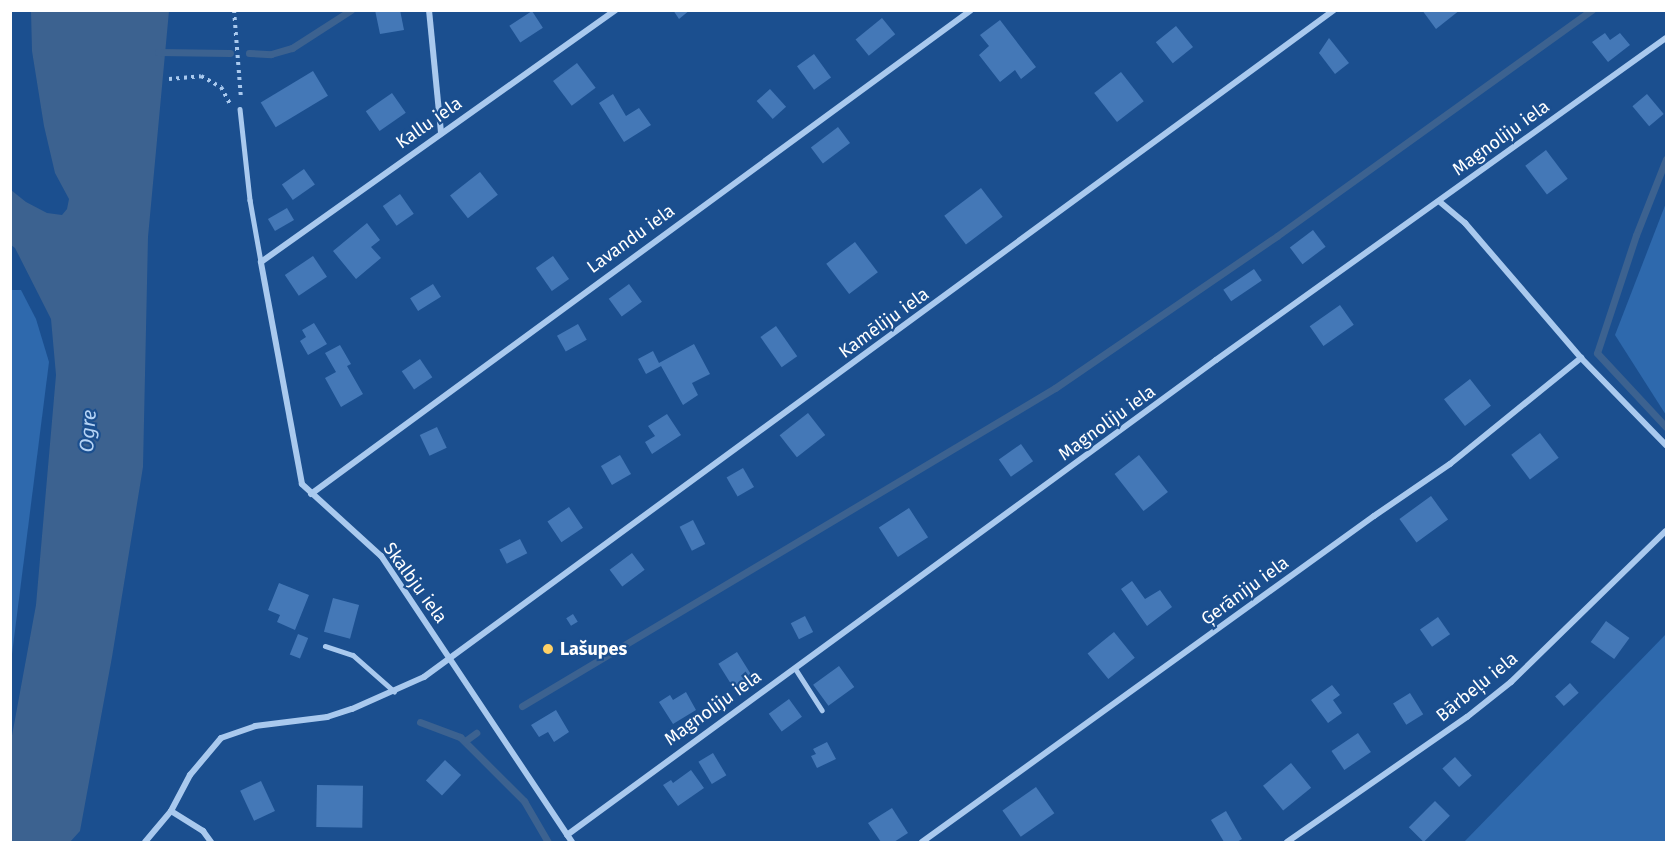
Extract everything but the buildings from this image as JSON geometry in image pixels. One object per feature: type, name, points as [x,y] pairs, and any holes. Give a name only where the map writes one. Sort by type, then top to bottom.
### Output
[{"type":"street","points":[[429,10],[441,133]]},
{"type":"street","name":"Kallu iela","points":[[261,262],[615,10]]},
{"type":"street","name":"Lavandu iela","points":[[310,494],[971,10]]},
{"type":"street","name":"Kamēliju iela","points":[[146,843],[171,811],[190,775],[222,738],[255,726],[327,717],[394,691],[424,677],[451,660],[1334,10]]},
{"type":"street","name":"Magnoliju iela","points":[[567,835],[1216,360],[1440,202],[1666,38]]},
{"type":"street","points":[[1440,202],[1465,224],[1581,358],[1666,445]]},
{"type":"street","name":"Skalbju iela","points":[[261,262],[302,484],[310,494],[381,556],[572,843]]},
{"type":"street","name":"Ģerāniju iela","points":[[922,843],[1364,523],[1450,464],[1581,358]]},
{"type":"street","name":"Bārbeļu iela","points":[[1287,843],[1467,717],[1511,682],[1666,531]]},
{"type":"street","points":[[171,811],[203,831],[212,843]]},
{"type":"lane","points":[[241,112],[250,200],[261,262]]},
{"type":"lane","points":[[325,646],[353,655],[394,691]]},
{"type":"lane","points":[[795,668],[822,710]]},
{"type":"path","points":[[234,10],[241,112]]},
{"type":"path","points":[[169,79],[201,75],[214,81],[241,112]]},
{"type":"shaded area","points":[[1666,203],[1666,415],[1615,335]]},
{"type":"shaded area","points":[[11,290],[21,290],[36,319],[49,362],[11,662]]},
{"type":"shaded area","points":[[1666,634],[1666,842],[1464,842]]},
{"type":"water","name":"Ogre","points":[[31,11],[169,11],[148,237],[143,467],[112,657],[80,831],[70,842],[10,842],[11,741],[36,605],[56,375],[51,319],[15,248],[11,245],[11,190],[26,202],[47,213],[62,215],[67,209],[69,199],[55,173],[44,126],[32,51]]},
{"type":"waterway","points":[[249,53],[271,54],[292,48],[351,10]]},
{"type":"waterway","points":[[522,706],[1055,388],[1277,236],[1592,10]]},
{"type":"waterway","points":[[158,52],[230,53]]},
{"type":"waterway","points":[[1666,159],[1636,235],[1597,353],[1666,427]]},
{"type":"waterway","points":[[420,722],[460,737],[524,801],[548,842]]},
{"type":"waterway","points":[[465,741],[476,733]]},
{"type":"place","name":"Lašupes","points":[[548,649]]}]
